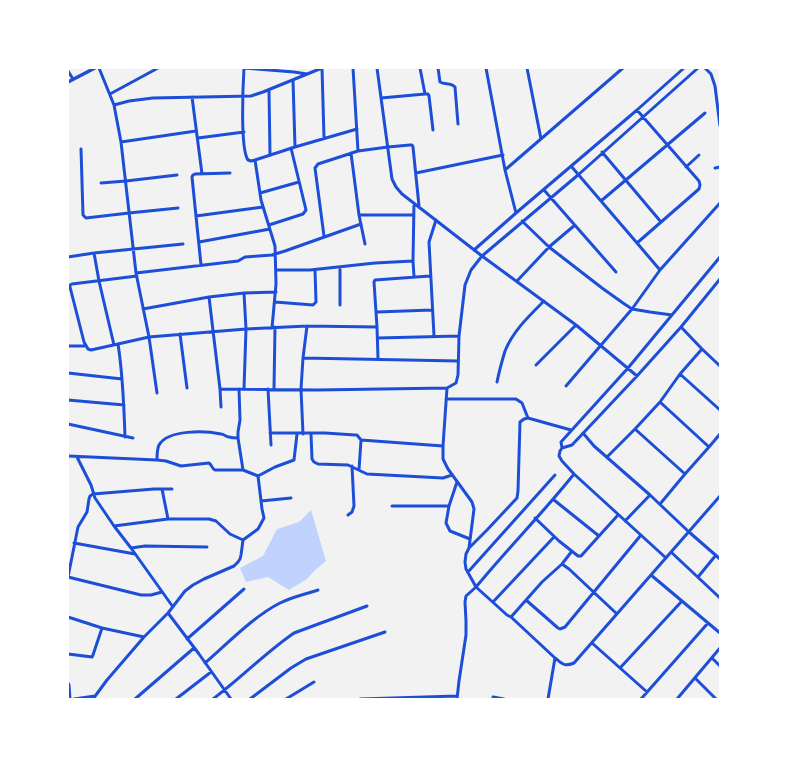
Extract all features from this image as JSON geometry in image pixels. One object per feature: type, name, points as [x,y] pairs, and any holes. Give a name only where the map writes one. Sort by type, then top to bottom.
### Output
[{"type":"street","points":[[68,82],[95,68]]},
{"type":"street","points":[[99,68],[114,105],[121,142],[137,275],[149,337],[157,393]]},
{"type":"street","points":[[110,94],[158,68]]},
{"type":"street","points":[[309,73],[244,68],[244,132],[245,154],[248,160],[255,160],[356,128]]},
{"type":"street","points":[[309,73],[310,68]]},
{"type":"street","points":[[114,105],[129,101],[153,98],[243,96],[256,94],[322,68],[324,138]]},
{"type":"street","points":[[353,68],[358,151]]},
{"type":"street","points":[[377,68],[392,179],[396,187],[402,194],[474,250],[576,325],[637,376]]},
{"type":"street","points":[[420,68],[424,94]]},
{"type":"street","points":[[438,68],[440,82],[450,83],[454,87],[458,124]]},
{"type":"street","points":[[486,68],[505,170],[516,213]]},
{"type":"street","points":[[527,68],[541,139]]},
{"type":"street","points":[[505,170],[623,68]]},
{"type":"street","points":[[678,68],[683,69]]},
{"type":"street","points":[[220,389],[447,388],[454,384],[457,380],[459,336],[465,285],[471,270],[482,256],[578,175],[698,68]]},
{"type":"street","points":[[705,68],[711,74],[715,86],[720,126]]},
{"type":"street","points":[[474,250],[683,69]]},
{"type":"street","points":[[68,71],[73,79]]},
{"type":"street","points":[[269,225],[303,214],[306,210],[293,147],[293,80]]},
{"type":"street","points":[[715,86],[720,87]]},
{"type":"street","points":[[269,90],[270,155]]},
{"type":"street","points":[[382,98],[428,94],[433,130]]},
{"type":"street","points":[[192,97],[202,174]]},
{"type":"street","points":[[637,110],[668,144],[699,181],[700,185],[699,189],[638,243]]},
{"type":"street","points":[[601,201],[705,114]]},
{"type":"street","points":[[121,142],[196,131]]},
{"type":"street","points":[[198,138],[244,132]]},
{"type":"street","points":[[324,236],[315,168],[318,164],[351,153],[388,146],[412,145],[419,206]]},
{"type":"street","points":[[81,149],[84,218],[129,212],[178,208]]},
{"type":"street","points":[[602,152],[661,222]]},
{"type":"street","points":[[351,153],[359,215],[365,244]]},
{"type":"street","points":[[416,174],[503,155]]},
{"type":"street","points":[[686,167],[699,155]]},
{"type":"street","points":[[255,160],[263,207],[273,238],[276,254],[274,389]]},
{"type":"street","points":[[571,166],[660,270]]},
{"type":"street","points":[[715,168],[720,167]]},
{"type":"street","points":[[101,183],[177,174]]},
{"type":"street","points":[[201,265],[192,177],[195,174],[230,174]]},
{"type":"street","points":[[260,193],[299,182]]},
{"type":"street","points":[[544,190],[616,272]]},
{"type":"street","points":[[414,203],[414,277]]},
{"type":"street","points":[[566,386],[632,309],[660,270],[720,203]]},
{"type":"street","points":[[196,216],[263,207]]},
{"type":"street","points":[[359,215],[413,216]]},
{"type":"street","points":[[434,336],[429,242],[436,220]]},
{"type":"street","points":[[522,222],[549,248],[632,309],[672,315]]},
{"type":"street","points":[[361,224],[276,254],[245,257],[238,261],[72,284],[70,287],[86,346],[90,350],[149,337],[214,331],[307,326],[377,327]]},
{"type":"street","points":[[517,281],[549,248],[575,225]]},
{"type":"street","points":[[199,242],[270,229]]},
{"type":"street","points":[[68,257],[183,244]]},
{"type":"street","points":[[94,253],[114,345]]},
{"type":"street","points":[[666,558],[574,474],[562,461],[559,456],[562,448],[561,442],[628,368],[720,257]]},
{"type":"street","points":[[276,270],[315,270],[413,260]]},
{"type":"street","points":[[340,267],[340,305]]},
{"type":"street","points":[[275,302],[315,304],[315,270]]},
{"type":"street","points":[[378,359],[375,280],[430,276]]},
{"type":"street","points":[[562,448],[572,445],[637,376],[720,279]]},
{"type":"street","points":[[143,309],[209,297],[244,293],[276,292]]},
{"type":"street","points":[[244,293],[246,329],[244,389]]},
{"type":"street","points":[[209,297],[214,331],[221,407]]},
{"type":"street","points":[[497,382],[502,361],[513,336],[524,321],[544,301]]},
{"type":"street","points":[[377,312],[432,310]]},
{"type":"street","points":[[536,365],[576,325]]},
{"type":"street","points":[[303,434],[301,389],[307,326]]},
{"type":"street","points":[[680,327],[720,366]]},
{"type":"street","points":[[180,334],[187,388]]},
{"type":"street","points":[[378,338],[459,336]]},
{"type":"street","points":[[118,344],[124,405],[125,437]]},
{"type":"street","points":[[68,346],[86,346]]},
{"type":"street","points":[[607,457],[660,402],[680,374],[702,349]]},
{"type":"street","points":[[303,358],[458,361]]},
{"type":"street","points":[[68,373],[122,379]]},
{"type":"street","points":[[680,374],[720,410]]},
{"type":"street","points":[[447,388],[442,446],[443,458],[448,469],[472,502],[474,509],[469,548]]},
{"type":"street","points":[[239,389],[240,420],[238,438],[243,470]]},
{"type":"street","points":[[268,389],[271,444]]},
{"type":"street","points":[[446,399],[516,400],[522,403],[528,418]]},
{"type":"street","points":[[68,400],[124,405]]},
{"type":"street","points":[[660,402],[709,448]]},
{"type":"street","points":[[571,430],[528,418],[520,422],[517,498],[469,548],[466,554],[465,562],[466,569],[476,587],[562,664],[566,665],[574,663],[720,496]]},
{"type":"street","points":[[68,424],[133,438]]},
{"type":"street","points":[[635,429],[685,474]]},
{"type":"street","points":[[157,460],[158,446],[167,438],[172,436],[190,432],[200,432],[223,434],[229,437],[238,438]]},
{"type":"street","points":[[270,433],[357,435],[361,440],[359,470]]},
{"type":"street","points":[[583,433],[594,446],[720,559]]},
{"type":"street","points":[[68,456],[157,460],[166,461],[181,466],[206,463],[211,464],[215,470],[243,470],[258,476],[275,467],[294,460],[297,434]]},
{"type":"street","points":[[311,434],[312,459],[318,464],[348,465],[367,474],[443,478],[452,475]]},
{"type":"street","points":[[660,504],[720,434]]},
{"type":"street","points":[[361,440],[442,446]]},
{"type":"street","points":[[77,457],[91,485],[95,498],[173,607]]},
{"type":"street","points":[[348,515],[352,512],[354,506],[352,466]]},
{"type":"street","points":[[360,699],[457,697],[466,635],[464,602],[466,596],[476,587],[536,518],[554,500],[574,474]]},
{"type":"street","points":[[468,572],[555,475]]},
{"type":"street","points":[[74,699],[94,698],[144,636],[168,613],[185,591],[204,579],[234,566],[238,562],[242,555],[243,540],[258,529],[264,518],[258,476]]},
{"type":"street","points":[[457,482],[449,506],[446,523],[450,531],[470,539]]},
{"type":"street","points":[[162,489],[168,519]]},
{"type":"street","points":[[162,592],[151,595],[141,595],[68,577],[78,527],[87,512],[90,496],[93,494],[172,489]]},
{"type":"street","points":[[625,521],[650,495]]},
{"type":"street","points":[[261,501],[291,498]]},
{"type":"street","points":[[554,500],[598,536]]},
{"type":"street","points":[[392,506],[449,506]]},
{"type":"street","points":[[536,518],[554,537],[578,556],[581,556],[618,515]]},
{"type":"street","points":[[114,526],[168,519],[209,519],[216,521],[230,534],[243,540]]},
{"type":"street","points":[[526,600],[558,628],[560,629],[565,627],[641,535]]},
{"type":"street","points":[[493,602],[554,537]]},
{"type":"street","points":[[74,543],[135,554]]},
{"type":"street","points":[[131,548],[145,546],[207,547]]},
{"type":"street","points":[[511,617],[542,582],[562,564],[572,551]]},
{"type":"street","points":[[671,552],[720,598]]},
{"type":"street","points":[[698,577],[716,555]]},
{"type":"street","points":[[562,564],[617,614]]},
{"type":"street","points":[[651,575],[720,633]]},
{"type":"street","points":[[188,639],[244,588]]},
{"type":"street","points":[[205,663],[252,621],[267,610],[281,602],[318,590]]},
{"type":"street","points":[[620,668],[682,601]]},
{"type":"street","points":[[213,699],[294,633],[367,606]]},
{"type":"street","points":[[168,613],[231,699]]},
{"type":"street","points":[[68,617],[102,628],[144,636]]},
{"type":"street","points":[[641,699],[708,623]]},
{"type":"street","points":[[68,654],[92,657],[102,628]]},
{"type":"street","points":[[250,699],[291,668],[306,659],[385,632]]},
{"type":"street","points":[[592,642],[647,692]]},
{"type":"street","points":[[135,699],[194,648]]},
{"type":"street","points":[[677,699],[720,648]]},
{"type":"street","points":[[548,699],[555,658]]},
{"type":"street","points":[[712,658],[720,666]]},
{"type":"street","points":[[176,699],[211,672]]},
{"type":"street","points":[[695,678],[716,699]]},
{"type":"street","points":[[286,699],[314,682]]},
{"type":"street","points":[[68,683],[70,699]]},
{"type":"street","points":[[493,698],[504,699]]},
{"type":"water","points":[[311,510],[326,561],[307,579],[289,590],[268,577],[246,582],[240,568],[263,556],[277,529],[299,522]]}]
